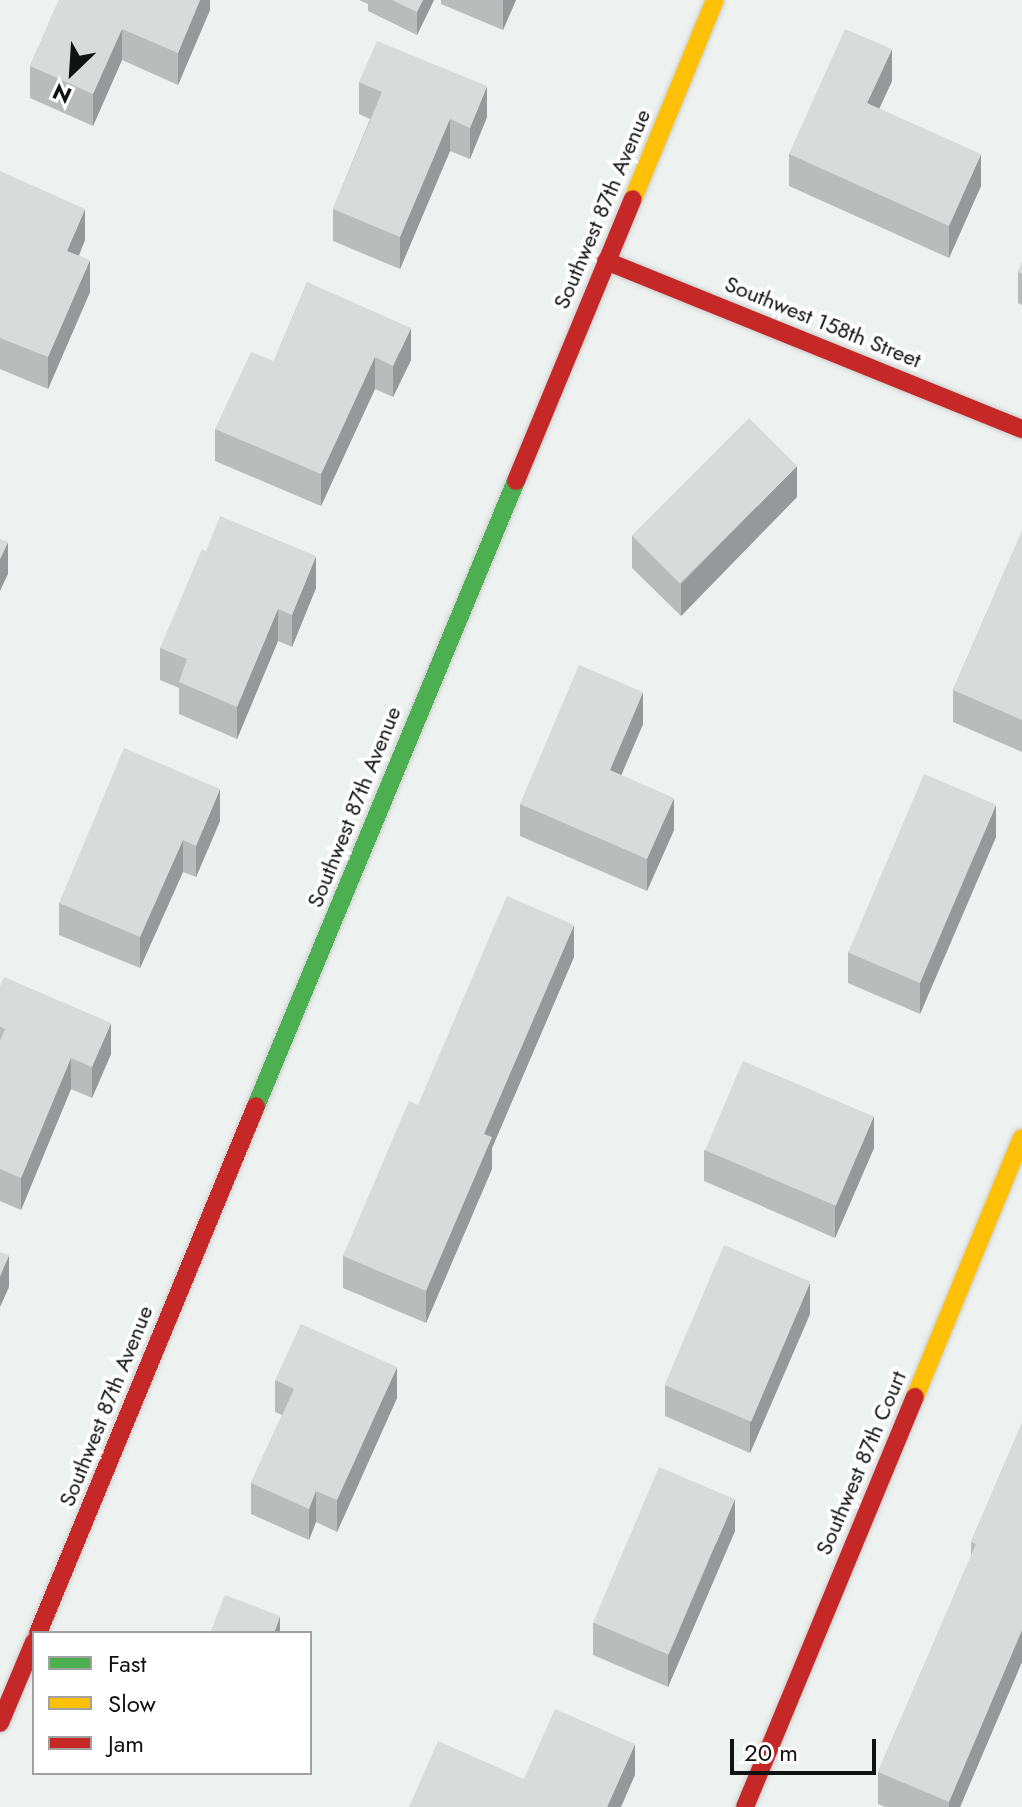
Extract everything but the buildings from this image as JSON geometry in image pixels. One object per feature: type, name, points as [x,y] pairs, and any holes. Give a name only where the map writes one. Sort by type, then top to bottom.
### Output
[{"type":"street","name":"Southwest 87th Avenue","points":[[39,1631],[715,0]]},
{"type":"street","name":"Southwest 158th Street","points":[[606,261],[1022,429]]},
{"type":"street","name":"Southwest 87th Court","points":[[745,1807],[1022,1138]]},
{"type":"street","points":[[0,1723],[32,1647]]},
{"type":"traffic: fast","points":[[256,1106],[516,481]]},
{"type":"traffic: slow","points":[[633,199],[715,0]]},
{"type":"traffic: slow","points":[[915,1397],[1022,1138]]},
{"type":"traffic: jam","points":[[516,481],[633,199]]},
{"type":"traffic: jam","points":[[606,261],[1022,429]]},
{"type":"traffic: jam","points":[[39,1631],[256,1106]]},
{"type":"traffic: jam","points":[[745,1807],[915,1397]]},
{"type":"traffic: jam","points":[[0,1723],[32,1647]]}]
